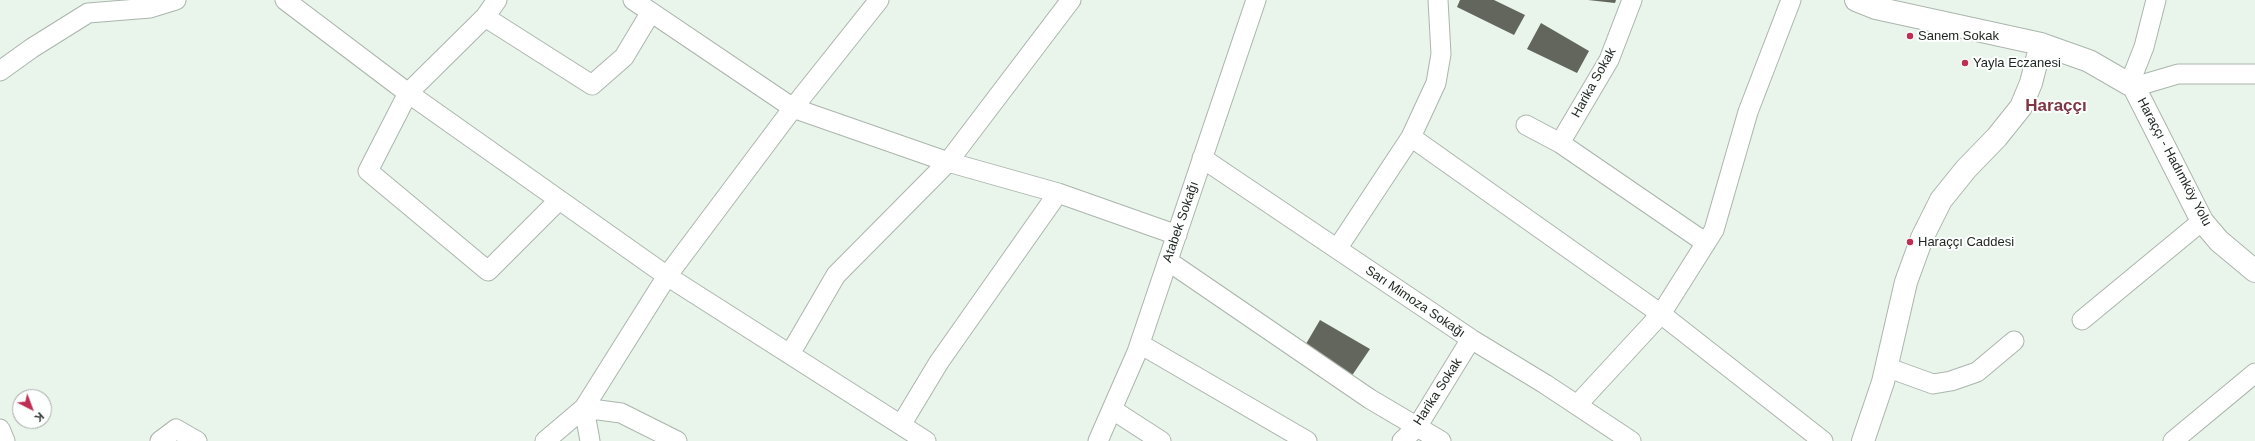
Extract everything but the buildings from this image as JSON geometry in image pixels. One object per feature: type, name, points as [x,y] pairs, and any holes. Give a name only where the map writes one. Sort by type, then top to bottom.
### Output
[{"type":"main road","name":"Haraççı - Hadımköy Yolu","points":[[1856,0],[1876,8],[2041,44],[2089,61],[2131,86],[2202,221],[2220,241],[2255,271]]},
{"type":"main road","points":[[1864,441],[1886,367],[1906,282],[1922,238],[1941,200],[1966,169],[1997,137],[2021,106],[2031,83],[2041,44]]},
{"type":"street","points":[[0,71],[88,6],[150,8],[176,0]]},
{"type":"street","points":[[285,0],[408,93],[667,276],[926,441]]},
{"type":"street","points":[[497,0],[485,17],[408,93],[368,171],[488,271],[559,200]]},
{"type":"street","points":[[633,0],[793,108],[948,162],[1058,193],[1177,235]]},
{"type":"street","points":[[545,441],[584,408],[667,276],[793,108],[879,0]]},
{"type":"street","points":[[790,354],[836,275],[948,162],[1070,0]]},
{"type":"street","name":"Atabek Sokağı","points":[[1098,441],[1113,410],[1140,344],[1256,0]]},
{"type":"street","points":[[1337,249],[1411,137],[1436,84],[1441,54],[1438,0]]},
{"type":"street","name":"Harika Sokak","points":[[1560,143],[1609,60],[1632,0]]},
{"type":"street","points":[[1577,405],[1661,314],[1714,230],[1748,112],[1791,0]]},
{"type":"street","points":[[2131,86],[2144,47],[2156,0]]},
{"type":"street","points":[[485,17],[592,85],[624,57],[651,12]]},
{"type":"street","points":[[2131,86],[2178,74],[2255,74]]},
{"type":"street","points":[[1526,125],[1560,143],[1706,243]]},
{"type":"street","points":[[1411,137],[1661,314],[1823,441]]},
{"type":"street","name":"Sarı Mimoza Sokağı","points":[[1202,158],[1471,340],[1577,405],[1631,441]]},
{"type":"street","points":[[901,425],[939,362],[1058,193]]},
{"type":"street","points":[[2082,320],[2202,221]]},
{"type":"street","points":[[1168,261],[1370,399],[1440,441]]},
{"type":"street","name":"Harika Sokak","points":[[1402,441],[1417,427],[1471,340]]},
{"type":"street","points":[[1886,367],[1933,384],[1951,381],[1977,372],[2014,341]]},
{"type":"street","points":[[1140,344],[1306,441]]},
{"type":"street","points":[[2173,441],[2255,373]]},
{"type":"street","points":[[584,408],[590,441]]},
{"type":"street","points":[[584,408],[621,412],[677,441]]},
{"type":"street","points":[[1113,410],[1161,441]]},
{"type":"street","points":[[0,429],[5,441]]},
{"type":"street","points":[[160,441],[176,429],[197,441]]},
{"type":"place","name":"Sanem Sokak","points":[[1910,36]]},
{"type":"place","name":"Yayla Eczanesi","points":[[1965,63]]},
{"type":"place","name":"Haraççı Caddesi","points":[[1910,242]]},
{"type":"district","name":"Haraççı","points":[[2056,106]]}]
